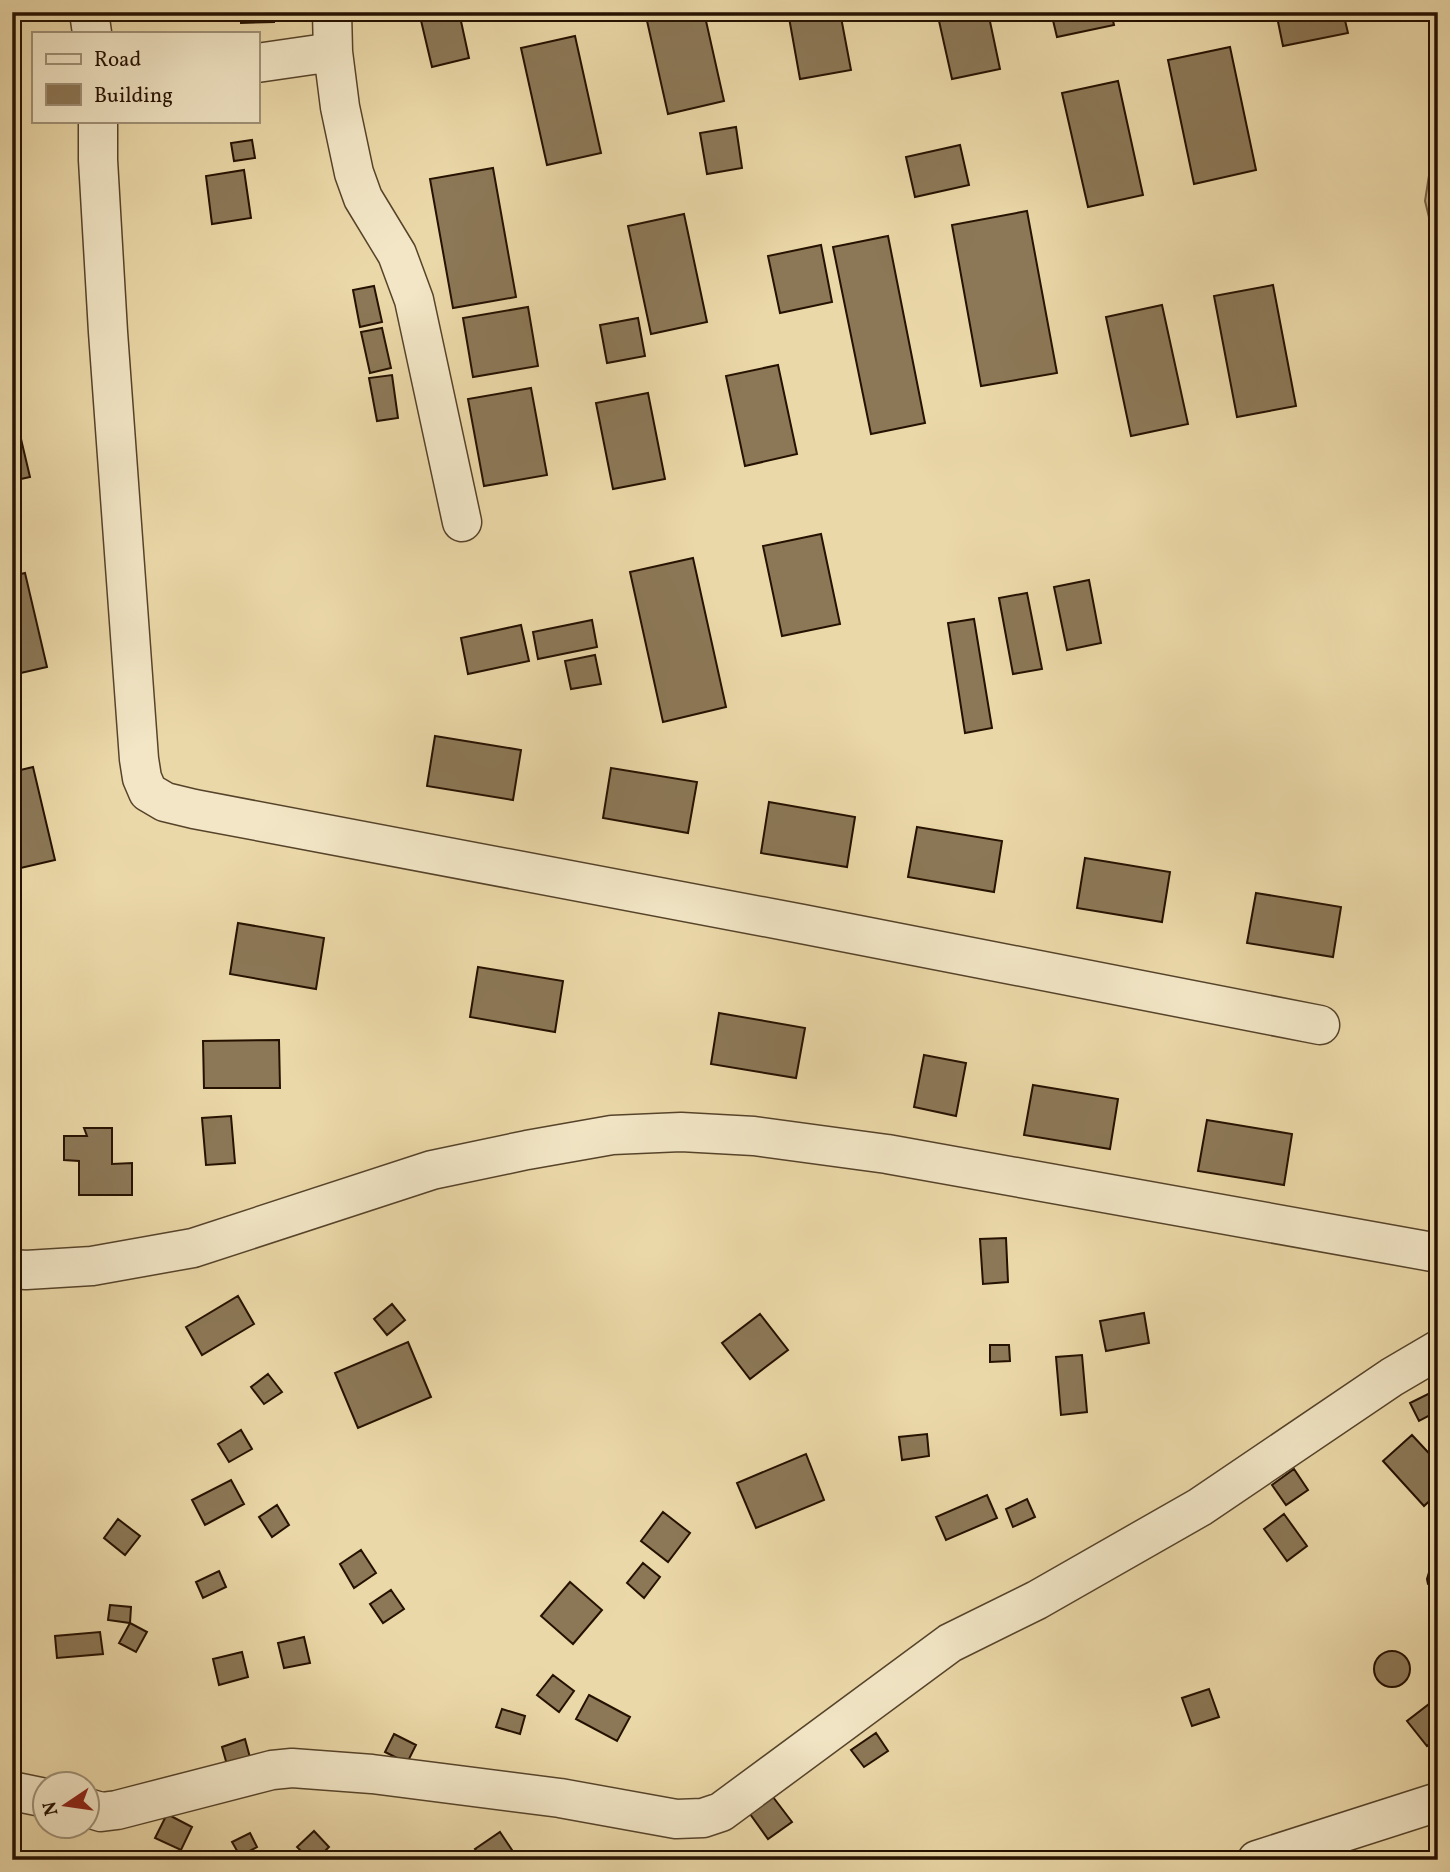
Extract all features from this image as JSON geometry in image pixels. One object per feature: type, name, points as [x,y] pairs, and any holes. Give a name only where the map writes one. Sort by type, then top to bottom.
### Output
[{"type":"street","points":[[89,12],[92,32]]},
{"type":"street","points":[[331,12],[340,107],[354,173],[363,198],[397,254],[414,300],[463,522]]},
{"type":"street","points":[[259,63],[333,52]]},
{"type":"street","points":[[98,122],[108,332],[132,677],[139,758],[142,778],[148,792],[165,802],[194,809],[1320,1025]]},
{"type":"street","points":[[12,1269],[92,1266],[194,1248],[432,1170],[612,1135],[681,1132],[754,1136],[887,1154],[1438,1253]]},
{"type":"street","points":[[102,1812],[272,1770],[292,1768],[372,1774],[533,1794],[676,1819],[703,1818],[721,1812],[950,1643],[1037,1600],[1200,1507],[1392,1377],[1438,1350]]},
{"type":"street","points":[[12,1791],[32,1795]]},
{"type":"street","points":[[1257,1860],[1438,1802]]},
{"type":"shaded area","points":[[1438,132],[1438,254],[1425,201]]},
{"type":"building","points":[[240,12],[274,12],[274,22],[241,23]]},
{"type":"building","points":[[419,12],[459,12],[469,58],[432,67]]},
{"type":"building","points":[[645,12],[704,12],[724,101],[668,114]]},
{"type":"building","points":[[788,12],[840,12],[851,70],[800,79]]},
{"type":"building","points":[[937,12],[988,12],[1000,69],[952,79]]},
{"type":"building","points":[[1051,12],[1111,12],[1114,25],[1057,37]]},
{"type":"building","points":[[1276,12],[1343,12],[1348,33],[1283,46]]},
{"type":"building","points":[[575,36],[601,153],[547,165],[521,48]]},
{"type":"building","points":[[1230,47],[1256,170],[1194,184],[1168,60]]},
{"type":"building","points":[[1118,81],[1143,195],[1088,207],[1062,93]]},
{"type":"building","points":[[736,127],[742,168],[707,174],[700,133]]},
{"type":"building","points":[[252,140],[255,158],[234,161],[231,143]]},
{"type":"building","points":[[960,145],[969,185],[915,197],[906,157]]},
{"type":"building","points":[[493,168],[516,297],[453,308],[430,179]]},
{"type":"building","points":[[244,170],[251,218],[212,224],[206,176]]},
{"type":"building","points":[[1027,211],[1057,373],[981,386],[952,225]]},
{"type":"building","points":[[684,214],[707,322],[651,334],[628,226]]},
{"type":"building","points":[[888,236],[925,423],[871,434],[833,247]]},
{"type":"building","points":[[821,245],[832,302],[780,313],[768,256]]},
{"type":"building","points":[[1273,285],[1296,406],[1237,417],[1214,296]]},
{"type":"building","points":[[374,286],[382,322],[360,327],[353,290]]},
{"type":"building","points":[[1162,305],[1188,424],[1131,436],[1106,317]]},
{"type":"building","points":[[528,307],[538,366],[473,377],[463,318]]},
{"type":"building","points":[[638,318],[645,356],[607,363],[600,325]]},
{"type":"building","points":[[382,328],[391,368],[370,373],[361,332]]},
{"type":"building","points":[[778,365],[797,454],[745,466],[726,376]]},
{"type":"building","points":[[392,375],[398,418],[377,421],[369,378]]},
{"type":"building","points":[[531,388],[547,475],[484,486],[468,399]]},
{"type":"building","points":[[648,393],[665,479],[613,489],[596,403]]},
{"type":"building","points":[[12,401],[30,477],[12,481]]},
{"type":"building","points":[[821,534],[840,624],[782,636],[763,546]]},
{"type":"building","points":[[693,558],[726,707],[663,722],[630,572]]},
{"type":"building","points":[[25,573],[47,667],[12,675],[12,576]]},
{"type":"building","points":[[1089,580],[1101,643],[1067,650],[1054,587]]},
{"type":"building","points":[[1027,593],[1042,669],[1013,674],[999,598]]},
{"type":"building","points":[[974,619],[992,728],[965,733],[948,623]]},
{"type":"building","points":[[592,620],[597,647],[538,659],[533,632]]},
{"type":"building","points":[[521,625],[529,661],[468,674],[461,638]]},
{"type":"building","points":[[595,655],[601,684],[571,689],[565,661]]},
{"type":"building","points":[[435,736],[521,750],[513,800],[427,786]]},
{"type":"building","points":[[33,767],[55,860],[12,870],[12,772]]},
{"type":"building","points":[[611,768],[697,782],[688,833],[603,818]]},
{"type":"building","points":[[769,802],[855,817],[847,867],[761,853]]},
{"type":"building","points":[[917,827],[1002,841],[994,892],[908,877]]},
{"type":"building","points":[[1085,858],[1170,872],[1162,922],[1077,908]]},
{"type":"building","points":[[1256,893],[1341,907],[1333,957],[1247,943]]},
{"type":"building","points":[[238,923],[324,938],[316,989],[230,974]]},
{"type":"building","points":[[478,967],[563,981],[555,1032],[470,1017]]},
{"type":"building","points":[[719,1013],[805,1028],[796,1078],[711,1064]]},
{"type":"building","points":[[279,1040],[280,1088],[204,1088],[203,1041]]},
{"type":"building","points":[[924,1055],[966,1063],[956,1116],[914,1107]]},
{"type":"building","points":[[1033,1085],[1118,1099],[1110,1149],[1024,1135]]},
{"type":"building","points":[[231,1116],[235,1163],[206,1165],[202,1118]]},
{"type":"building","points":[[1207,1120],[1292,1134],[1284,1185],[1198,1171]]},
{"type":"building","points":[[84,1128],[112,1128],[112,1164],[132,1163],[132,1195],[79,1195],[79,1161],[64,1160],[64,1136],[87,1136]]},
{"type":"building","points":[[1006,1238],[1008,1282],[983,1284],[980,1239]]},
{"type":"building","points":[[238,1296],[254,1324],[202,1355],[186,1327]]},
{"type":"building","points":[[392,1304],[405,1320],[387,1335],[374,1319]]},
{"type":"building","points":[[1144,1313],[1149,1343],[1106,1351],[1100,1321]]},
{"type":"building","points":[[760,1314],[788,1350],[750,1379],[722,1343]]},
{"type":"building","points":[[408,1342],[431,1397],[358,1428],[335,1373]]},
{"type":"building","points":[[990,1345],[1009,1345],[1010,1361],[990,1362]]},
{"type":"building","points":[[1082,1355],[1087,1412],[1061,1415],[1056,1357]]},
{"type":"building","points":[[268,1374],[282,1392],[264,1404],[251,1387]]},
{"type":"building","points":[[1438,1389],[1438,1411],[1419,1421],[1410,1403]]},
{"type":"building","points":[[12,1411],[21,1424],[18,1431],[12,1435]]},
{"type":"building","points":[[241,1430],[252,1449],[229,1462],[218,1444]]},
{"type":"building","points":[[927,1434],[929,1456],[902,1460],[899,1437]]},
{"type":"building","points":[[1412,1435],[1438,1463],[1438,1493],[1424,1506],[1383,1461]]},
{"type":"building","points":[[806,1454],[824,1500],[756,1528],[737,1483]]},
{"type":"building","points":[[1294,1469],[1308,1490],[1286,1505],[1272,1485]]},
{"type":"building","points":[[231,1480],[244,1504],[205,1525],[192,1500]]},
{"type":"building","points":[[987,1495],[997,1518],[946,1540],[936,1517]]},
{"type":"building","points":[[1027,1499],[1035,1517],[1013,1527],[1006,1509]]},
{"type":"building","points":[[277,1505],[289,1525],[272,1537],[259,1517]]},
{"type":"building","points":[[663,1512],[690,1533],[668,1562],[641,1541]]},
{"type":"building","points":[[1284,1514],[1307,1546],[1287,1561],[1264,1529]]},
{"type":"building","points":[[118,1519],[140,1536],[125,1555],[104,1538]]},
{"type":"building","points":[[361,1550],[376,1573],[354,1588],[340,1564]]},
{"type":"building","points":[[1438,1562],[1438,1592],[1428,1584],[1427,1579],[1430,1569]]},
{"type":"building","points":[[643,1563],[660,1577],[644,1598],[627,1583]]},
{"type":"building","points":[[219,1571],[226,1587],[203,1598],[196,1582]]},
{"type":"building","points":[[570,1582],[602,1610],[573,1644],[541,1616]]},
{"type":"building","points":[[391,1590],[404,1609],[383,1623],[370,1604]]},
{"type":"building","points":[[110,1605],[131,1607],[130,1623],[108,1620]]},
{"type":"building","points":[[130,1623],[147,1632],[136,1652],[119,1643]]},
{"type":"building","points":[[100,1632],[103,1654],[57,1658],[55,1636]]},
{"type":"building","points":[[304,1637],[310,1663],[284,1668],[278,1643]]},
{"type":"building","points":[[1392,1651],[1405,1656],[1410,1669],[1405,1682],[1392,1687],[1379,1682],[1374,1669],[1379,1656]]},
{"type":"building","points":[[242,1652],[248,1677],[219,1685],[213,1659]]},
{"type":"building","points":[[553,1675],[574,1691],[559,1712],[537,1695]]},
{"type":"building","points":[[1209,1689],[1219,1717],[1192,1726],[1182,1698]]},
{"type":"building","points":[[589,1695],[630,1717],[617,1741],[576,1719]]},
{"type":"building","points":[[1433,1701],[1438,1707],[1438,1737],[1427,1746],[1407,1721]]},
{"type":"building","points":[[502,1709],[525,1716],[520,1734],[496,1727]]},
{"type":"building","points":[[876,1733],[888,1751],[864,1767],[851,1750]]},
{"type":"building","points":[[394,1734],[416,1745],[407,1763],[385,1752]]},
{"type":"building","points":[[245,1739],[252,1765],[229,1772],[222,1747]]},
{"type":"building","points":[[773,1797],[792,1822],[768,1839],[750,1814]]},
{"type":"building","points":[[167,1814],[192,1827],[181,1850],[155,1838]]},
{"type":"building","points":[[314,1831],[329,1847],[316,1860],[310,1860],[297,1847]]},
{"type":"building","points":[[500,1832],[512,1850],[498,1860],[483,1860],[475,1849]]},
{"type":"building","points":[[250,1833],[257,1847],[240,1856],[232,1842]]}]
